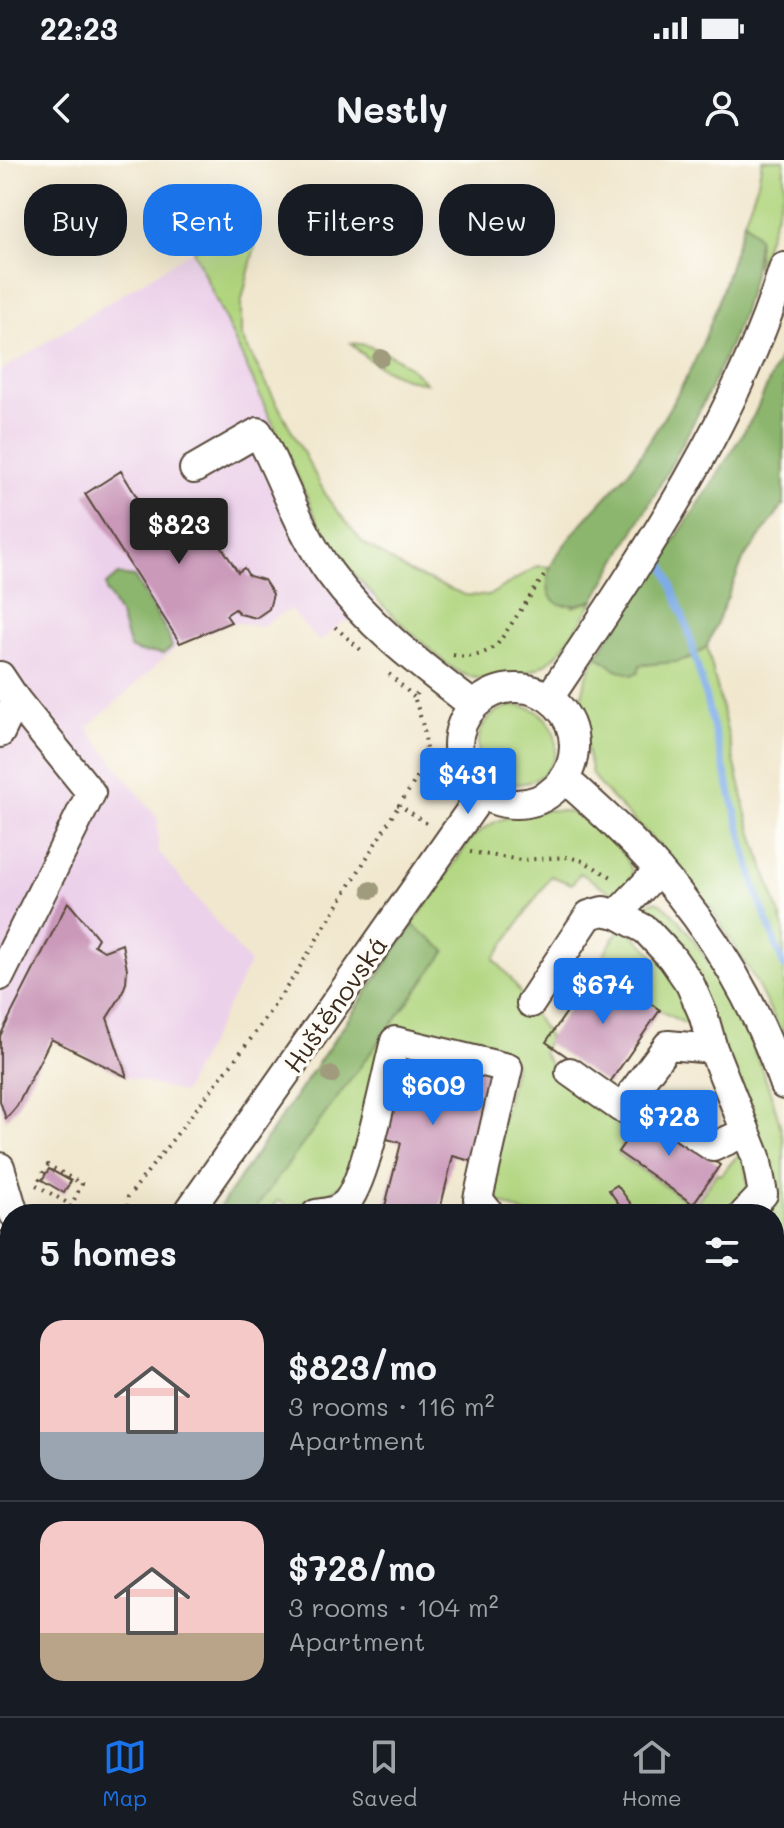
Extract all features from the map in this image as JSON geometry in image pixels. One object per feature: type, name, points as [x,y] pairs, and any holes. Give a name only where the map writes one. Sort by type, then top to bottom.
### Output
[{"type":"street","points":[[549,698],[669,515],[753,351],[784,267]]},
{"type":"street","points":[[194,469],[258,432],[303,529],[356,607],[433,675],[474,706]]},
{"type":"street","points":[[0,676],[91,793],[0,976]]},
{"type":"street","points":[[514,688],[533,690],[549,698],[567,717],[575,741],[571,767],[565,779],[551,794],[532,803],[501,803],[482,794],[467,777],[459,757],[458,735],[467,715],[488,695],[514,688]]},
{"type":"street","points":[[0,733],[16,700]]},
{"type":"street","points":[[565,779],[659,870],[701,924],[762,1028],[784,1085]]},
{"type":"street","name":"Huštěnovská","points":[[194,1204],[482,794]]},
{"type":"street","points":[[617,914],[659,870]]},
{"type":"street","points":[[531,1003],[589,915],[603,911],[617,914],[646,930],[672,958],[690,984],[703,1014],[713,1049],[756,1157],[763,1194],[754,1204]]},
{"type":"street","points":[[343,1204],[354,1192],[363,1169],[395,1041],[508,1068],[478,1199],[482,1204]]},
{"type":"street","points":[[570,1072],[621,1108],[668,1045],[713,1049]]},
{"type":"street","points":[[632,1093],[713,1147],[746,1132]]},
{"type":"street","points":[[0,1167],[11,1204]]},
{"type":"path","points":[[127,1204],[128,1197],[253,1036],[295,975],[416,780],[426,757],[425,732],[414,697],[452,655],[463,658],[475,656],[487,653],[497,645],[546,573]]},
{"type":"path","points":[[399,805],[469,852],[521,860],[568,857],[583,861],[637,893]]},
{"type":"path","points":[[69,1204],[36,1185],[48,1165],[82,1184],[72,1204]]},
{"type":"shaded area","points":[[183,256],[196,256],[324,535],[348,569],[375,598],[319,642],[290,609],[260,627],[234,622],[180,644],[87,728],[158,819],[158,851],[250,963],[183,1093],[127,1077],[51,1039],[17,1106],[6,1119],[0,1106],[0,371]]},
{"type":"green space","points":[[762,160],[784,160],[784,189],[757,270],[758,237],[744,221]]},
{"type":"green space","points":[[744,221],[758,237],[756,258],[748,297],[710,389],[594,600],[574,605],[559,604],[553,600],[548,584],[553,562],[625,476],[684,382],[711,323]]},
{"type":"green space","points":[[196,256],[253,256],[241,304],[241,336],[328,499],[362,542],[409,572],[465,595],[488,596],[538,566],[550,567],[548,582],[573,607],[594,600],[569,640],[551,660],[533,670],[508,677],[472,677],[442,660],[410,632],[383,606],[324,535]]},
{"type":"green space","points":[[351,343],[372,347],[392,356],[411,368],[426,383],[385,369]]},
{"type":"green space","points":[[784,348],[784,504],[743,560],[707,646],[693,657],[676,662],[640,665],[638,672],[632,675],[614,668],[597,655],[710,487],[754,415]]},
{"type":"green space","points":[[118,575],[134,577],[168,634],[172,647],[163,654],[130,648],[120,616],[106,591],[106,585]]},
{"type":"green space","points":[[707,646],[748,819],[784,928],[784,1037],[752,975],[710,906],[592,774],[579,709],[586,678],[597,655],[614,668],[651,665],[686,657]]},
{"type":"green space","points":[[517,706],[532,709],[545,717],[553,730],[556,745],[553,760],[545,773],[532,781],[517,784],[502,781],[489,773],[481,760],[478,745],[481,730],[489,717],[502,709]]},
{"type":"green space","points":[[547,810],[571,813],[595,827],[629,864],[632,876],[628,886],[614,894],[580,873],[572,884],[551,876],[494,959],[510,977],[549,1037],[543,1053],[559,1076],[633,1129],[617,1153],[691,1204],[501,1203],[486,1192],[515,1063],[392,1032],[356,1173],[322,1199],[297,1204],[284,1204],[278,1200],[275,1204],[222,1204],[471,839],[489,825],[515,815]]},
{"type":"green space","points":[[654,901],[665,906],[678,920],[708,962],[750,1040],[784,1140],[784,1204],[771,1204],[769,1170],[640,908]]},
{"type":"green space","points":[[623,924],[674,975],[694,1024],[692,1027],[660,1011],[595,968]]},
{"type":"green space","points":[[413,925],[446,951],[258,1204],[222,1204]]},
{"type":"green space","points":[[743,1149],[749,1197],[742,1204],[695,1204],[717,1173],[721,1175]]},
{"type":"building","points":[[121,471],[168,548],[207,524],[238,572],[244,568],[249,576],[264,580],[273,594],[269,609],[256,618],[240,614],[235,609],[226,615],[231,622],[180,643],[85,494]]},
{"type":"building","points":[[68,902],[98,938],[94,945],[104,951],[122,944],[127,969],[126,983],[107,1018],[127,1077],[51,1039],[17,1106],[6,1119],[0,1101],[0,1036]]},
{"type":"building","points":[[598,967],[660,1010],[608,1085],[546,1042]]},
{"type":"building","points":[[398,1049],[500,1075],[478,1163],[453,1156],[441,1204],[386,1204],[401,1143],[377,1136]]},
{"type":"building","points":[[645,1113],[720,1165],[693,1204],[618,1152]]},
{"type":"building","points":[[49,1169],[71,1181],[64,1193],[42,1180]]},
{"type":"building","points":[[617,1185],[631,1204],[619,1204],[609,1190]]},
{"type":"waterway","points":[[657,545],[688,630],[756,890],[784,967]]}]
